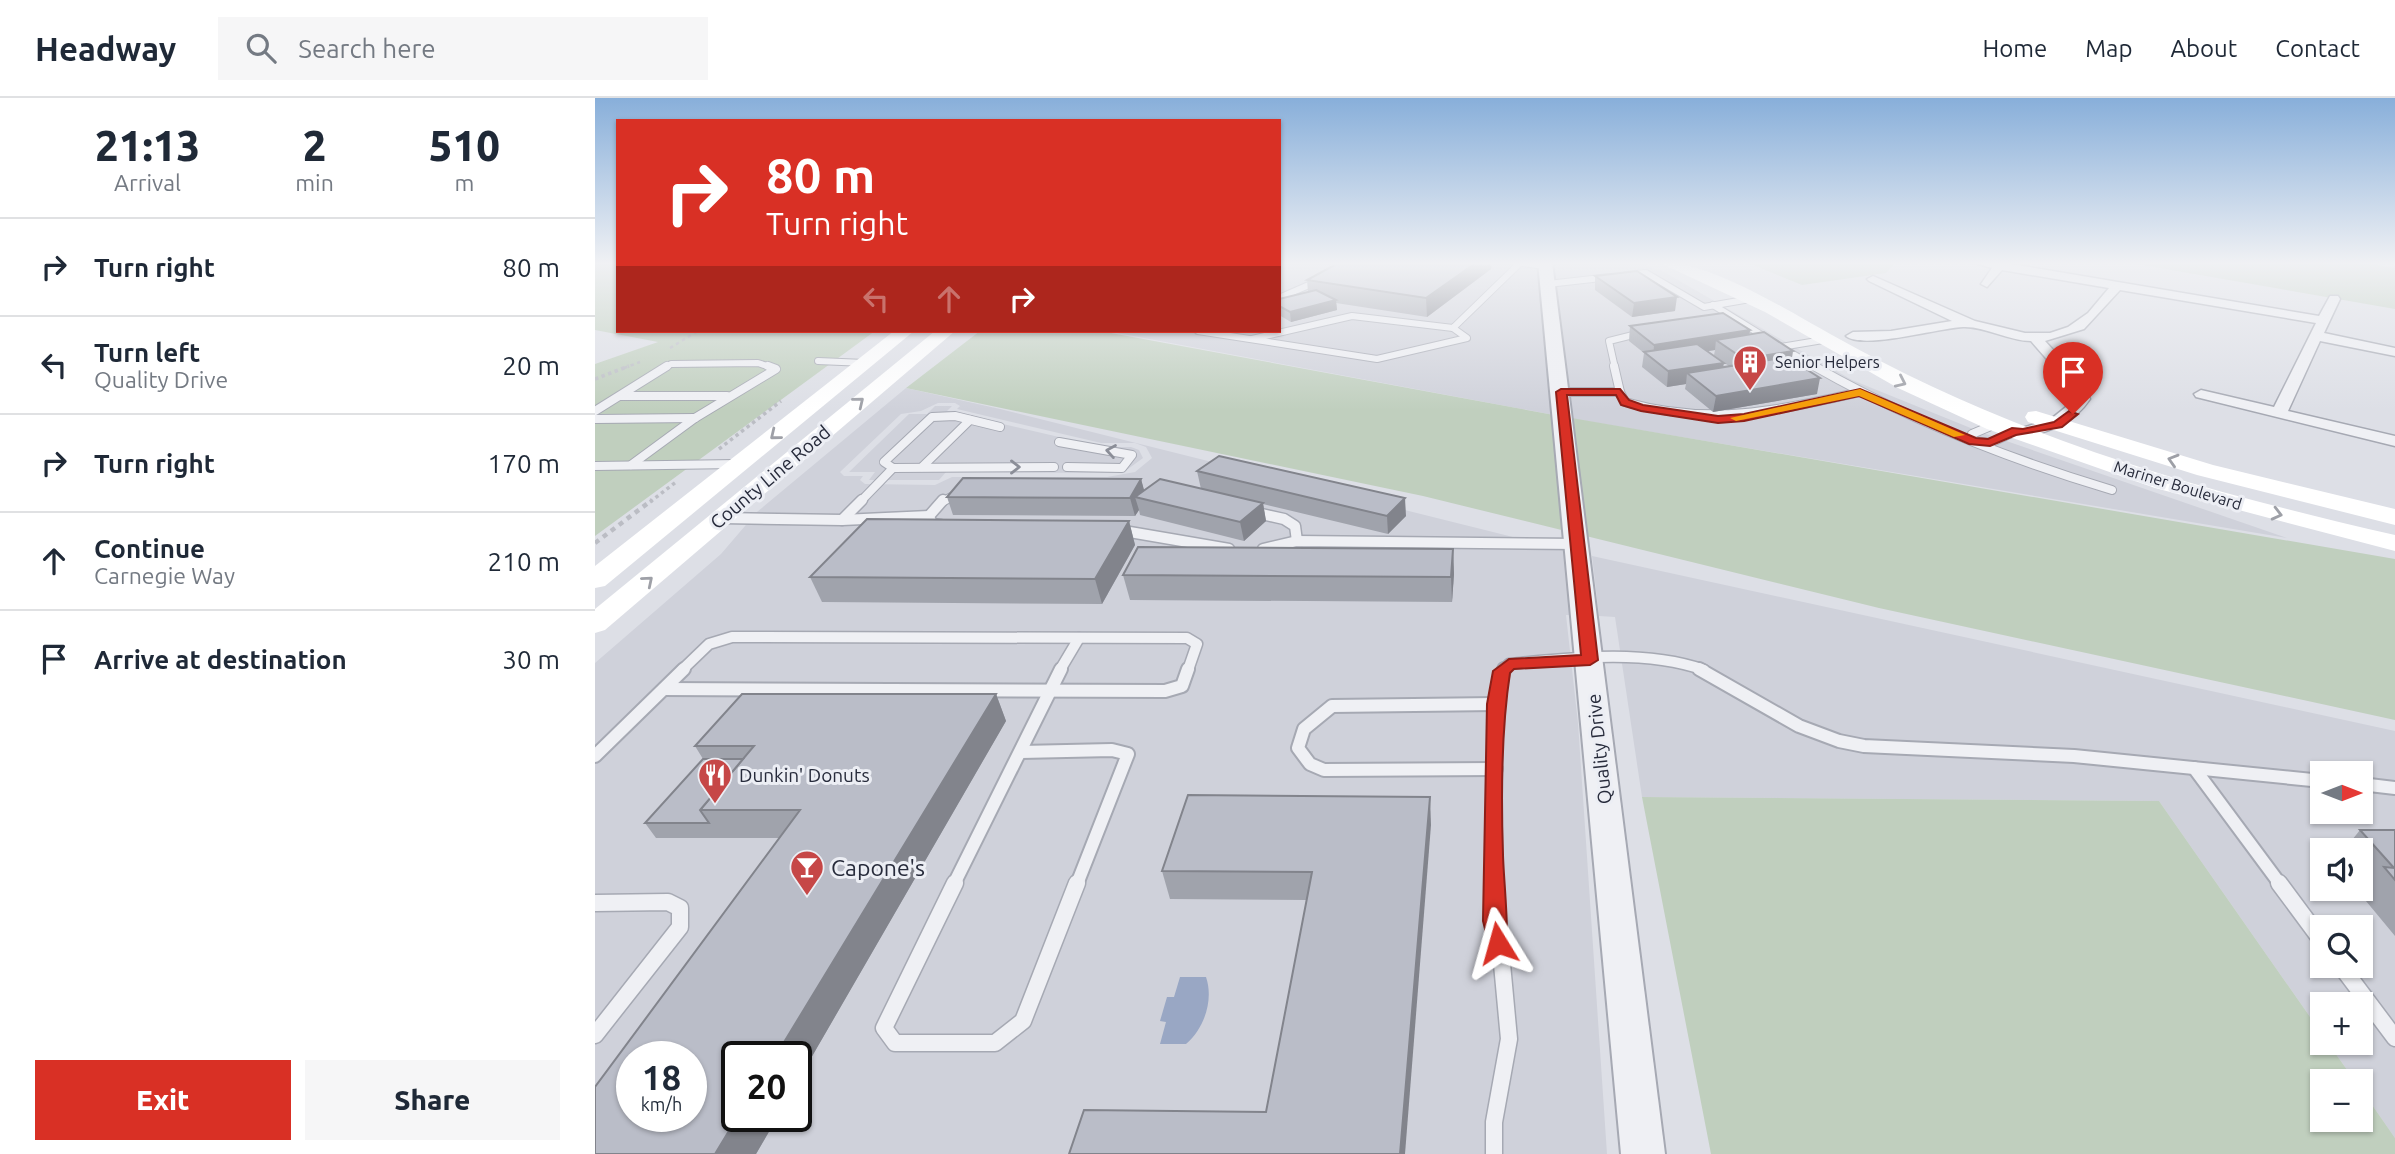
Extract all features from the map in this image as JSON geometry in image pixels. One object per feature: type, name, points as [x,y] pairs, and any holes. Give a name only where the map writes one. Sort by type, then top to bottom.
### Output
[{"type":"main road","name":"Mariner Boulevard","points":[[1772,311],[1918,390],[2010,418],[2191,490],[2395,542]]},
{"type":"main road","points":[[1808,311],[1853,336],[1973,393]]},
{"type":"main road","name":"County Line Road","points":[[595,580],[902,333]]},
{"type":"main road","name":"County Line Road","points":[[595,624],[944,333]]},
{"type":"main road","name":"Mariner Boulevard","points":[[2010,418],[2058,425],[2251,482],[2395,516]]},
{"type":"street","name":"Quality Drive","points":[[1544,311],[1561,392],[1643,1154]]},
{"type":"street","points":[[1940,311],[1965,323],[2033,335],[2063,333],[2084,324],[2095,311]]},
{"type":"street","points":[[2269,311],[2325,321]]},
{"type":"street","points":[[2279,413],[2329,311]]},
{"type":"street","points":[[1853,336],[1891,335],[1965,323]]},
{"type":"street","points":[[2033,335],[2079,387],[2083,399],[2073,414],[2058,425]]},
{"type":"street","points":[[2317,336],[2395,352]]},
{"type":"street","points":[[2201,394],[2395,441]]},
{"type":"lane","points":[[1453,328],[1475,311]]},
{"type":"lane","points":[[1723,311],[1860,392],[2036,469],[2112,491]]},
{"type":"lane","points":[[1212,333],[1377,359],[1467,338],[1453,328],[1352,316],[1281,332]]},
{"type":"lane","points":[[1725,321],[1736,319]]},
{"type":"lane","points":[[1656,331],[1617,337],[1609,341],[1620,392],[1625,402],[1641,408],[1718,420],[1860,392]]},
{"type":"lane","points":[[1252,339],[1278,333]]},
{"type":"lane","points":[[1781,347],[1822,340]]},
{"type":"lane","points":[[818,361],[865,363]]},
{"type":"lane","points":[[595,411],[671,364],[758,363],[776,369],[695,418],[631,466]]},
{"type":"lane","points":[[1561,392],[1620,392]]},
{"type":"lane","points":[[619,396],[730,396]]},
{"type":"lane","points":[[1000,427],[955,416],[932,417],[884,463],[893,468],[1054,467]]},
{"type":"lane","points":[[595,419],[695,418]]},
{"type":"lane","points":[[1973,441],[1972,435],[2010,418]]},
{"type":"lane","points":[[1973,441],[1990,443],[2010,418]]},
{"type":"lane","points":[[922,467],[970,420]]},
{"type":"lane","points":[[1059,442],[1132,455],[1122,468],[1067,467]]},
{"type":"lane","points":[[595,466],[740,464]]},
{"type":"lane","points":[[842,520],[893,468]]},
{"type":"lane","points":[[720,517],[898,520],[929,516],[945,498],[973,491]]},
{"type":"lane","points":[[1245,510],[1284,519],[1295,526],[1297,541]]},
{"type":"lane","points":[[929,516],[932,524],[952,526]]},
{"type":"lane","points":[[1106,529],[1158,534],[1191,544],[1235,549]]},
{"type":"lane","points":[[1247,549],[1284,547],[1297,541],[1577,544]]},
{"type":"lane","points":[[595,756],[709,644],[732,637],[1187,638],[1197,644],[1182,686],[1165,691],[664,689]]},
{"type":"lane","points":[[1021,752],[1112,750],[1128,754],[1023,1021],[995,1043],[895,1043],[884,1028],[1049,690],[1079,638]]},
{"type":"lane","points":[[1494,1154],[1494,1122],[1509,1038],[1503,964],[1494,921],[1492,850],[1496,704],[1502,671],[1509,664],[1590,660],[1669,662],[1707,671],[1787,722],[1832,740],[1867,747],[2038,753],[2310,780]]},
{"type":"lane","points":[[1496,704],[1332,706],[1316,713],[1305,723],[1299,740],[1300,756],[1309,766],[1324,770],[1496,769]]},
{"type":"lane","points":[[2194,768],[2310,925]]},
{"type":"lane","points":[[2373,785],[2395,788]]},
{"type":"lane","points":[[595,903],[668,902],[680,908],[680,927],[595,1035]]},
{"type":"lane","points":[[2350,978],[2395,1038]]},
{"type":"path","points":[[595,542],[788,396]]},
{"type":"shaded area","points":[[1281,311],[1543,311],[1554,415],[1118,333],[1281,333]]},
{"type":"shaded area","points":[[1559,311],[1732,311],[1852,380],[1983,433],[2287,538],[1574,419]]},
{"type":"shaded area","points":[[906,388],[1000,409],[1565,550],[1571,615],[1566,615],[1578,723],[1607,1154],[595,1154],[595,663],[721,554],[757,512]],"holes":[[[938,403],[955,403],[960,406],[957,409],[1101,443],[1135,443],[1146,447],[1152,458],[1135,472],[1107,477],[952,477],[935,485],[865,484],[860,480],[863,476],[844,476],[840,472],[901,414],[921,411]]]},
{"type":"shaded area","points":[[935,406],[952,406],[947,411],[1102,447],[1131,447],[1139,450],[1143,458],[1128,469],[1110,473],[946,472],[939,480],[869,480],[875,472],[849,472],[909,414],[927,414]]},
{"type":"shaded area","points":[[1592,556],[2395,731],[2395,1138],[2373,1106],[2373,1069],[2346,1069],[2337,1055],[2373,1055],[2373,992],[2310,992],[2310,1017],[2159,801],[1642,797],[1615,617],[1599,616]]},
{"type":"green space","points":[[595,311],[616,311],[616,333],[872,333],[595,536],[595,364],[658,342],[595,330]]},
{"type":"green space","points":[[977,333],[1111,333],[1554,415],[2395,559],[2395,720],[1879,608],[1423,496],[906,388]]},
{"type":"green space","points":[[1642,797],[2159,801],[2310,1017],[2310,1055],[2337,1055],[2346,1069],[2310,1069],[2310,1132],[2373,1132],[2373,1106],[2395,1138],[2395,1154],[1711,1154]]},
{"type":"water","points":[[1180,977],[1206,977],[1209,995],[1206,1014],[1198,1030],[1186,1044],[1160,1044],[1166,1022],[1160,1021],[1167,997],[1174,997]]},
{"type":"building","points":[[1723,313],[1750,330],[1654,345],[1630,326]]},
{"type":"building","points":[[1764,332],[1793,351],[1744,359],[1716,340]]},
{"type":"building","points":[[1697,344],[1724,363],[1668,371],[1644,352]]},
{"type":"building","points":[[1787,357],[1820,378],[1716,396],[1687,373]]},
{"type":"building","points":[[1219,456],[1405,498],[1387,516],[1197,471]]},
{"type":"building","points":[[963,478],[1141,479],[1130,498],[947,497]]},
{"type":"building","points":[[1160,479],[1263,503],[1240,522],[1135,497]]},
{"type":"building","points":[[867,519],[1129,521],[1095,579],[810,577]]},
{"type":"building","points":[[1138,547],[1453,549],[1451,577],[1123,575]]},
{"type":"building","points":[[742,694],[996,694],[785,1041],[721,1041],[721,1132],[728,1132],[715,1154],[595,1154],[595,1087],[616,1059],[616,1132],[707,1132],[707,1041],[629,1041],[800,810],[700,810],[754,746],[695,746]]},
{"type":"building","points":[[703,759],[743,759],[700,810],[709,823],[645,823]]},
{"type":"building","points":[[1188,795],[1430,797],[1400,1154],[1069,1154],[1084,1110],[1266,1112],[1312,872],[1162,871]]},
{"type":"building","points":[[2360,830],[2395,830],[2395,880],[2384,867],[2394,868],[2373,845],[2373,838],[2367,838]]},
{"type":"slow traffic","points":[[1736,418],[1860,392],[1959,435]]},
{"type":"place","name":"Senior Helpers","points":[[1750,392]]},
{"type":"place","name":"Dunkin' Donuts","points":[[715,805]]},
{"type":"place","name":"Capone's","points":[[807,897]]},
{"type":"route","points":[[1498,943],[1494,921],[1492,850],[1496,704],[1502,671],[1509,664],[1590,660],[1561,392],[1620,392],[1625,402],[1641,408],[1718,420],[1860,392],[1973,441],[1990,443],[2016,431],[2022,433],[2058,425],[2073,414]]}]
